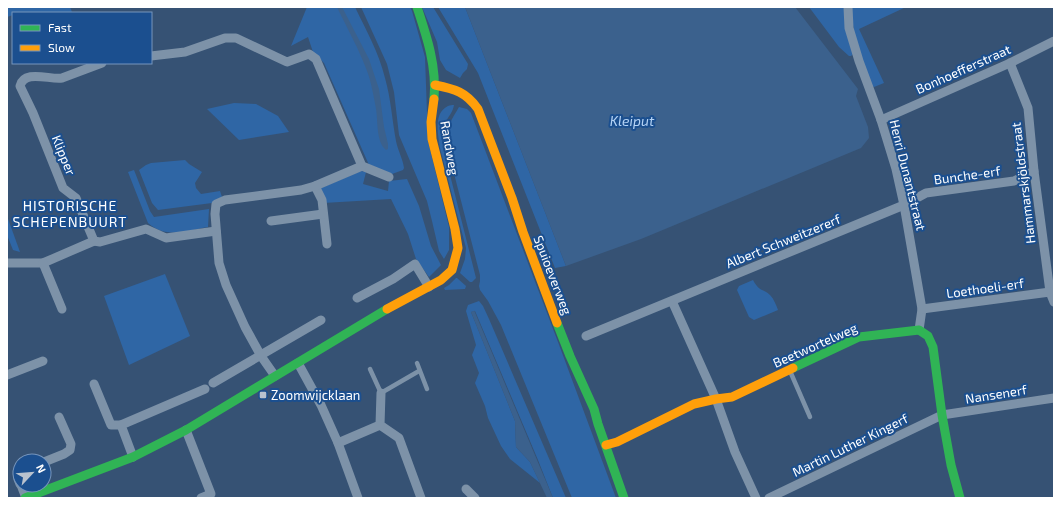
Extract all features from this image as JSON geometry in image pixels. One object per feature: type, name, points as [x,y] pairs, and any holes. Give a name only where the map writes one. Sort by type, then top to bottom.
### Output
[{"type":"street","name":"Randweg","points":[[416,7],[431,52],[435,85],[431,122],[432,139],[455,229],[458,248],[452,270],[441,280],[429,287]]},
{"type":"street","name":"Henri Dunantstraat","points":[[848,7],[849,28],[859,61],[882,120],[896,169],[904,205],[922,309],[919,330]]},
{"type":"street","points":[[152,56],[185,52],[225,38],[236,38],[288,62],[309,54],[316,59],[362,166],[389,177]]},
{"type":"street","name":"Bonhoefferstraat","points":[[882,120],[1010,63],[1054,41]]},
{"type":"street","name":"Hammarskjöldstraat","points":[[1010,63],[1028,108],[1034,171],[1050,292],[1054,302]]},
{"type":"street","name":"Klipper","points":[[94,241],[76,198],[63,188],[33,113],[20,86],[21,82],[25,78],[35,76],[57,79],[99,64]]},
{"type":"street","name":"Spuioeverweg","points":[[435,85],[460,91],[471,100],[478,109],[570,356],[594,409],[624,498]]},
{"type":"street","points":[[275,376],[261,356],[245,327],[226,285],[219,262],[215,214],[216,204],[225,200],[301,190],[315,186],[362,166]]},
{"type":"street","name":"Bunche-erf","points":[[904,205],[926,194],[1014,181],[1034,171]]},
{"type":"street","points":[[315,186],[322,200],[327,244]]},
{"type":"street","name":"Albert Schweitzererf","points":[[586,336],[904,205]]},
{"type":"street","points":[[271,221],[324,214]]},
{"type":"street","points":[[7,263],[43,263],[94,241],[100,242],[146,229],[166,238],[216,231]]},
{"type":"street","points":[[43,263],[62,309]]},
{"type":"street","points":[[26,498],[133,457],[186,430],[275,376],[298,364],[375,316],[429,287],[415,264],[393,279],[357,298]]},
{"type":"street","name":"Loethoeli-erf","points":[[922,309],[1050,292]]},
{"type":"street","points":[[672,301],[716,399],[735,452],[756,498]]},
{"type":"street","points":[[214,383],[321,320]]},
{"type":"street","points":[[919,330],[928,336],[932,347],[951,465],[960,498]]},
{"type":"street","name":"Beetwortelweg","points":[[606,445],[617,442],[694,404],[732,397],[859,337],[919,330]]},
{"type":"street","points":[[7,375],[43,361]]},
{"type":"street","points":[[298,364],[321,405],[338,443],[358,498]]},
{"type":"street","points":[[94,384],[111,425],[121,425],[205,389]]},
{"type":"street","points":[[380,425],[381,393]]},
{"type":"street","name":"Nansenerf","points":[[942,415],[1054,398]]},
{"type":"street","name":"Martin Luther Kingerf","points":[[769,498],[942,415]]},
{"type":"street","points":[[52,459],[70,450],[71,444],[60,417]]},
{"type":"street","points":[[121,425],[133,457]]},
{"type":"street","points":[[338,443],[380,425]]},
{"type":"street","points":[[380,425],[399,438],[421,498]]},
{"type":"street","points":[[186,430],[211,494],[201,498]]},
{"type":"street","points":[[466,489],[475,498]]},
{"type":"lane","points":[[417,363],[427,389]]},
{"type":"lane","points":[[370,369],[381,393],[420,371]]},
{"type":"lane","points":[[789,370],[810,417]]},
{"type":"shaded area","points":[[7,7],[70,7],[72,12],[12,12],[12,15],[7,17]]},
{"type":"shaded area","points":[[307,7],[355,7],[372,42],[382,69],[389,94],[396,141],[404,168],[403,170],[392,174],[369,165],[324,63],[313,52],[308,37],[291,46]]},
{"type":"shaded area","points":[[361,7],[410,7],[412,11],[425,57],[428,141],[449,227],[449,250],[444,259],[439,251],[427,201],[399,135],[394,92],[387,64]]},
{"type":"shaded area","points":[[422,7],[433,7],[468,64],[467,69],[460,78],[446,70],[440,60],[437,42]]},
{"type":"shaded area","points":[[438,7],[465,7],[566,266],[555,268],[478,73]]},
{"type":"shaded area","points":[[809,7],[845,7],[845,25],[853,54],[851,56],[839,47]]},
{"type":"shaded area","points":[[851,7],[906,7],[859,29],[884,83],[874,87],[872,86],[855,42]]},
{"type":"shaded area","points":[[234,103],[256,104],[278,116],[289,132],[239,140],[207,109]]},
{"type":"shaded area","points":[[450,105],[454,105],[453,110],[444,126],[443,147],[476,278],[472,282],[460,273],[465,259],[466,248],[438,137],[438,119],[440,114],[443,109]]},
{"type":"shaded area","points":[[459,107],[467,109],[471,113],[616,498],[572,498],[501,325],[488,301],[480,290],[480,275],[448,150],[447,137],[449,127]]},
{"type":"shaded area","points":[[185,160],[202,172],[195,183],[196,188],[201,194],[220,191],[222,197],[212,203],[158,210],[152,203],[139,170],[151,163]]},
{"type":"shaded area","points":[[134,170],[150,211],[154,217],[209,209],[208,227],[184,232],[169,232],[155,228],[148,223],[128,172]]},
{"type":"shaded area","points":[[361,171],[366,172],[363,184],[388,191],[389,181],[407,179],[419,206],[431,246],[441,265],[429,277],[416,259],[408,234],[391,199],[323,203],[321,188]]},
{"type":"shaded area","points":[[7,216],[20,252],[13,250],[7,235]]},
{"type":"shaded area","points":[[165,274],[190,336],[129,365],[104,296]]},
{"type":"shaded area","points":[[456,278],[466,286],[465,289],[445,290],[444,288]]},
{"type":"shaded area","points":[[753,280],[760,289],[768,293],[775,302],[778,310],[754,320],[749,317],[737,290],[739,286]]},
{"type":"shaded area","points":[[479,301],[489,319],[566,498],[553,498],[475,311],[471,312],[515,421],[516,447],[530,462],[540,483],[510,459],[501,446],[488,418],[485,406],[475,383],[479,373],[472,355],[476,345],[466,311],[468,305]]},
{"type":"water","points":[[337,7],[342,7],[369,59],[379,89],[384,127],[388,144],[388,149],[386,150],[380,142],[376,109],[364,63]]},
{"type":"water","name":"Kleiput","points":[[465,7],[795,7],[858,89],[856,96],[868,127],[869,138],[861,148],[641,239],[566,266]]},
{"type":"water","points":[[474,311],[553,498],[547,498],[530,462],[516,447],[515,421],[471,312]]},
{"type":"traffic: fast","points":[[417,7],[428,41],[433,64],[435,87],[434,99]]},
{"type":"traffic: fast","points":[[25,498],[133,457],[186,430],[387,309]]},
{"type":"traffic: fast","points":[[557,323],[594,409],[624,498]]},
{"type":"traffic: fast","points":[[793,368],[859,337],[919,330],[928,336],[933,347],[942,415],[951,465],[960,498]]},
{"type":"traffic: slow","points":[[435,85],[460,92],[474,103],[478,109],[557,323]]},
{"type":"traffic: slow","points":[[387,309],[441,280],[452,270],[458,248],[455,229],[432,139],[431,122],[434,99]]},
{"type":"traffic: slow","points":[[606,445],[617,442],[694,404],[732,397],[793,368]]},
{"type":"place","name":"Zoomwijcklaan","points":[[263,395]]},
{"type":"district","name":"HISTORISCHE SCHEPENBUURT","points":[[70,214]]}]
